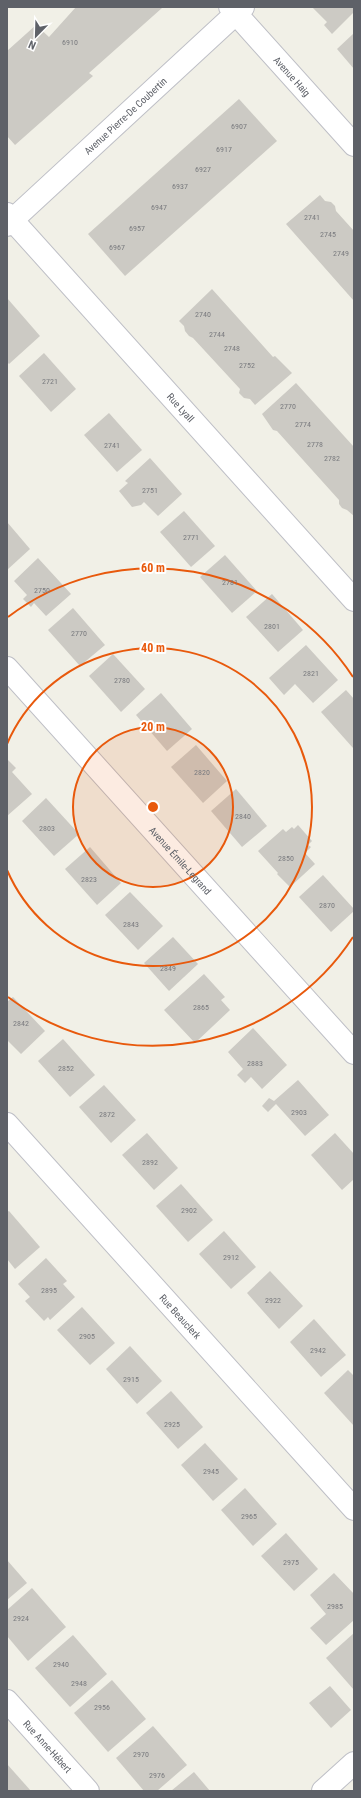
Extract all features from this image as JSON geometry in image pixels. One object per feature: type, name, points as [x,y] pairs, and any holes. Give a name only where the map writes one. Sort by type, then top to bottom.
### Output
[{"type":"street","name":"Avenue Haig","points":[[236,9],[354,145]]},
{"type":"street","name":"Avenue Pierre-De Coubertin","points":[[9,220],[236,9]]},
{"type":"street","name":"Rue Lyall","points":[[9,220],[354,600]]},
{"type":"street","name":"Avenue Émile-Legrand","points":[[7,668],[354,1054]]},
{"type":"street","name":"Rue Beauclerk","points":[[7,1124],[354,1509]]},
{"type":"street","name":"Rue Anne-Hébert","points":[[7,1701],[88,1791]]},
{"type":"street","points":[[323,1791],[354,1764]]},
{"type":"building","points":[[76,7],[162,8],[89,73],[93,76],[15,145],[7,136],[7,51],[36,25],[49,37]]},
{"type":"building","points":[[312,7],[354,7],[354,12],[332,34],[324,25],[327,22]]},
{"type":"building","points":[[354,33],[354,69],[337,49]]},
{"type":"building","points":[[239,99],[277,141],[125,276],[88,234]]},
{"type":"building","points":[[320,195],[325,201],[331,202],[335,206],[336,211],[354,231],[354,301],[286,224]]},
{"type":"building","points":[[212,289],[273,357],[275,356],[292,373],[255,405],[250,399],[244,398],[239,393],[240,389],[193,338],[189,336],[185,331],[184,326],[179,321]]},
{"type":"building","points":[[7,298],[40,336],[9,364],[7,362]]},
{"type":"building","points":[[44,353],[76,389],[51,412],[19,376]]},
{"type":"building","points":[[296,383],[354,447],[354,516],[342,508],[339,504],[339,500],[277,431],[273,430],[262,414]]},
{"type":"building","points":[[109,413],[142,450],[117,472],[84,435]]},
{"type":"building","points":[[150,458],[182,494],[158,516],[144,502],[141,505],[132,507],[119,491],[128,483],[125,481]]},
{"type":"building","points":[[184,511],[215,546],[191,567],[160,532]]},
{"type":"building","points":[[7,522],[30,549],[7,570]]},
{"type":"building","points":[[225,555],[257,591],[232,613],[200,577]]},
{"type":"building","points":[[38,558],[71,594],[46,616],[34,603],[31,607],[23,599],[27,595],[14,581]]},
{"type":"building","points":[[272,594],[303,630],[278,652],[246,617]]},
{"type":"building","points":[[73,608],[105,645],[80,666],[48,630]]},
{"type":"building","points":[[306,645],[338,680],[313,703],[295,684],[284,695],[269,678]]},
{"type":"building","points":[[113,654],[145,689],[121,712],[89,676]]},
{"type":"building","points":[[346,690],[354,699],[353,748],[321,712]]},
{"type":"building","points":[[161,693],[192,729],[167,751],[136,715]]},
{"type":"building","points":[[196,745],[227,781],[203,803],[171,767]]},
{"type":"building","points":[[7,759],[16,768],[12,772],[32,794],[7,816]]},
{"type":"building","points":[[236,789],[267,826],[242,847],[211,811]]},
{"type":"building","points":[[46,798],[79,834],[54,856],[22,821]]},
{"type":"building","points":[[298,825],[312,841],[308,845],[311,847],[305,853],[315,864],[290,887],[258,851],[283,829],[286,832],[292,827],[294,829]]},
{"type":"building","points":[[90,847],[121,883],[97,905],[65,869]]},
{"type":"building","points":[[323,875],[354,909],[354,911],[331,932],[299,897]]},
{"type":"building","points":[[130,892],[163,926],[138,950],[105,915]]},
{"type":"building","points":[[173,937],[198,964],[169,991],[144,963]]},
{"type":"building","points":[[204,974],[225,997],[221,1000],[230,1010],[195,1043],[164,1010]]},
{"type":"building","points":[[13,997],[45,1031],[21,1054],[7,1040],[7,1002]]},
{"type":"building","points":[[253,1028],[287,1065],[262,1089],[251,1077],[245,1083],[237,1075],[243,1069],[228,1052]]},
{"type":"building","points":[[63,1039],[95,1075],[70,1097],[38,1061]]},
{"type":"building","points":[[298,1080],[329,1115],[305,1136],[276,1104],[268,1112],[262,1106],[269,1098],[274,1101]]},
{"type":"building","points":[[104,1085],[136,1120],[111,1143],[79,1107]]},
{"type":"building","points":[[147,1133],[178,1168],[154,1190],[122,1155]]},
{"type":"building","points":[[335,1133],[354,1154],[354,1179],[342,1190],[311,1155]]},
{"type":"building","points":[[181,1184],[213,1220],[188,1242],[156,1206]]},
{"type":"building","points":[[9,1211],[40,1247],[15,1269],[7,1259],[7,1212]]},
{"type":"building","points":[[224,1231],[256,1267],[231,1289],[199,1254]]},
{"type":"building","points":[[46,1258],[67,1281],[63,1284],[75,1297],[50,1320],[48,1317],[44,1321],[25,1301],[30,1297],[18,1284]]},
{"type":"building","points":[[270,1271],[303,1306],[279,1329],[247,1293]]},
{"type":"building","points":[[82,1307],[115,1343],[90,1365],[57,1330]]},
{"type":"building","points":[[314,1319],[346,1355],[321,1377],[290,1342]]},
{"type":"building","points":[[130,1346],[162,1381],[137,1404],[106,1369]]},
{"type":"building","points":[[348,1370],[354,1376],[354,1426],[324,1393]]},
{"type":"building","points":[[171,1391],[203,1427],[178,1449],[146,1413]]},
{"type":"building","points":[[205,1443],[238,1479],[213,1501],[181,1465]]},
{"type":"building","points":[[245,1488],[277,1524],[253,1546],[221,1510]]},
{"type":"building","points":[[286,1533],[318,1569],[294,1591],[261,1556]]},
{"type":"building","points":[[7,1560],[27,1583],[7,1600]]},
{"type":"building","points":[[334,1573],[354,1594],[354,1620],[326,1645],[310,1628],[326,1614],[310,1595]]},
{"type":"building","points":[[32,1588],[66,1627],[28,1661],[7,1636],[7,1610]]},
{"type":"building","points":[[354,1633],[354,1690],[326,1658]]},
{"type":"building","points":[[73,1635],[107,1674],[70,1707],[35,1668]]},
{"type":"building","points":[[112,1680],[146,1719],[108,1752],[74,1713]]},
{"type":"building","points":[[330,1686],[351,1710],[331,1728],[309,1703]]},
{"type":"building","points":[[153,1726],[187,1765],[157,1791],[144,1791],[116,1758]]},
{"type":"building","points":[[7,1764],[31,1791],[7,1791]]},
{"type":"building","points":[[194,1772],[210,1791],[171,1791]]}]
